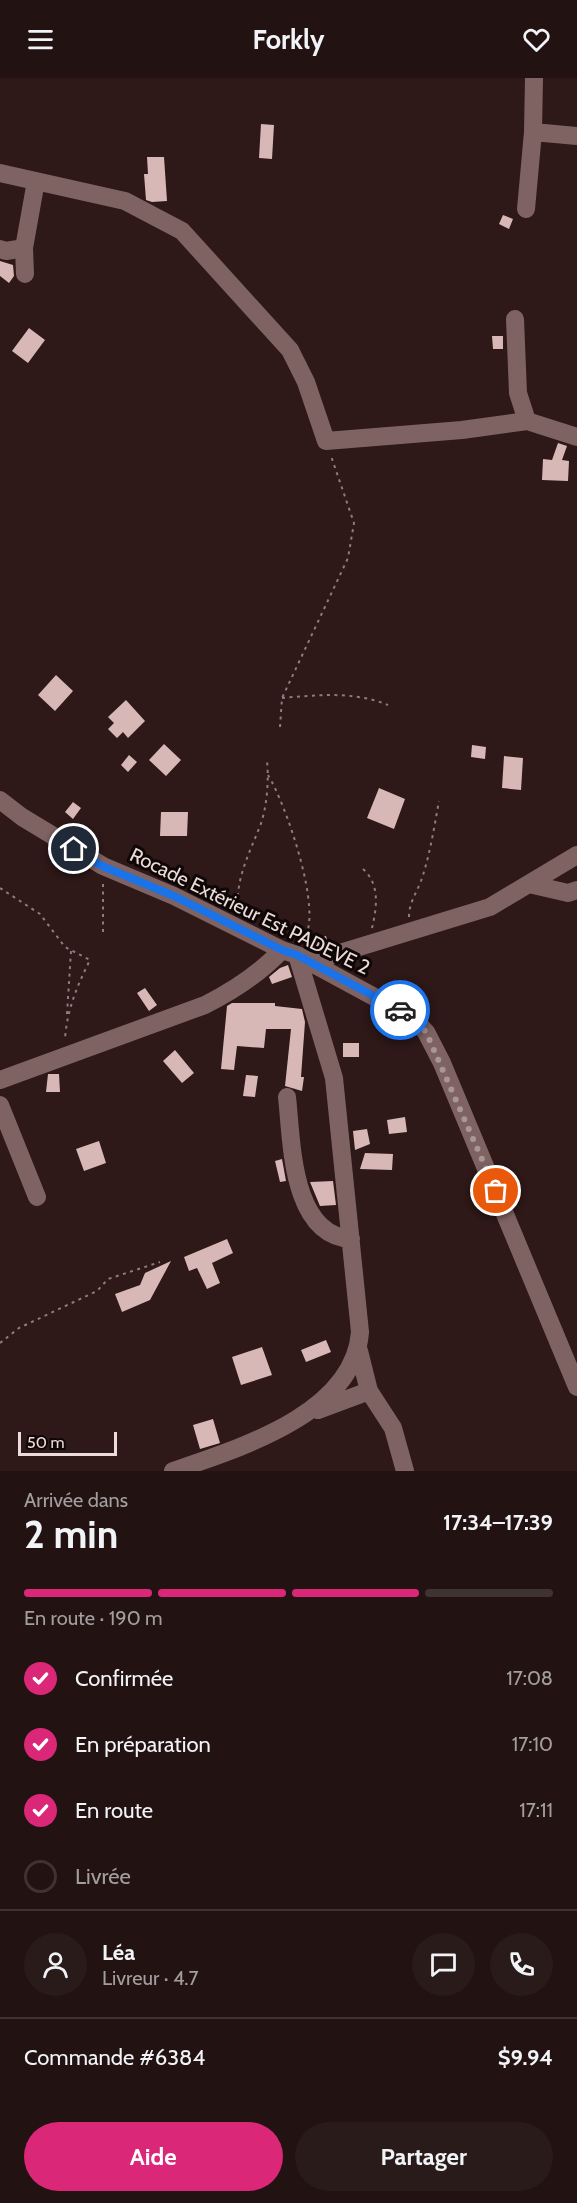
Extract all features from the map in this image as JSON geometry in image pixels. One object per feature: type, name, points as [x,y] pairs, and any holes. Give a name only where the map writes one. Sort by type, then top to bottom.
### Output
[{"type":"street","points":[[526,209],[533,132],[534,78]]},
{"type":"street","points":[[533,132],[577,136]]},
{"type":"street","points":[[0,173],[124,201],[182,231],[290,350],[306,382],[326,441],[462,430],[527,421],[577,437]]},
{"type":"street","points":[[26,274],[24,248],[36,181]]},
{"type":"street","points":[[0,249],[6,251],[24,248]]},
{"type":"street","points":[[514,319],[518,393],[527,421]]},
{"type":"street","name":"Rocade Extérieur Est PADEVE 2","points":[[0,800],[22,817],[102,866],[174,896],[392,1005],[413,1018],[426,1032],[514,1234],[577,1387]]},
{"type":"street","points":[[0,1080],[205,1005],[236,989],[261,971],[296,956],[366,945],[490,907],[577,855]]},
{"type":"street","points":[[529,884],[568,893],[577,890]]},
{"type":"street","points":[[296,956],[334,1078],[360,1332],[359,1352],[369,1391],[393,1428],[405,1471]]},
{"type":"street","points":[[287,1097],[300,1191],[307,1212],[319,1226],[338,1238],[351,1239]]},
{"type":"street","points":[[0,1105],[36,1197]]},
{"type":"street","points":[[308,1413],[330,1394],[346,1374],[359,1352]]},
{"type":"street","points":[[173,1471],[230,1451],[308,1413],[369,1391]]},
{"type":"path","points":[[280,727],[282,698],[348,558],[354,523],[326,441]]},
{"type":"path","points":[[282,698],[331,694],[374,699],[388,705]]},
{"type":"path","points":[[240,929],[237,898],[245,859],[261,824],[268,775],[267,761]]},
{"type":"path","points":[[268,775],[290,821],[309,909],[309,930],[296,956]]},
{"type":"path","points":[[408,932],[409,906],[420,883],[429,853],[439,801]]},
{"type":"path","points":[[102,866],[103,932]]},
{"type":"path","points":[[363,869],[370,876],[375,889],[376,907],[366,945]]},
{"type":"path","points":[[0,888],[40,914],[65,947],[90,960],[75,991],[66,1021]]},
{"type":"path","points":[[63,1058],[71,951]]},
{"type":"path","points":[[0,1343],[19,1328],[97,1291],[108,1280],[160,1262]]},
{"type":"building","points":[[261,124],[274,125],[272,159],[259,158]]},
{"type":"building","points":[[147,157],[164,157],[167,201],[146,200],[144,174],[148,174]]},
{"type":"building","points":[[503,215],[513,219],[509,229],[499,224]]},
{"type":"building","points":[[0,261],[13,265],[14,276],[9,283],[0,276]]},
{"type":"building","points":[[29,328],[45,340],[28,363],[12,351]]},
{"type":"building","points":[[492,336],[503,336],[503,349],[493,349]]},
{"type":"building","points":[[558,443],[567,446],[562,460],[569,461],[568,481],[542,480],[543,459],[552,460]]},
{"type":"building","points":[[56,675],[73,691],[55,711],[38,695]]},
{"type":"building","points":[[126,700],[145,721],[128,738],[123,732],[117,738],[108,729],[114,723],[108,717]]},
{"type":"building","points":[[164,744],[181,760],[166,776],[149,760]]},
{"type":"building","points":[[472,745],[486,747],[485,759],[471,757]]},
{"type":"building","points":[[129,755],[137,762],[128,772],[121,765]]},
{"type":"building","points":[[504,756],[523,758],[521,790],[502,788]]},
{"type":"building","points":[[379,788],[405,799],[394,829],[367,818]]},
{"type":"building","points":[[73,802],[81,808],[73,819],[65,812]]},
{"type":"building","points":[[161,812],[188,812],[187,836],[160,836]]},
{"type":"building","points":[[326,936],[328,945],[312,950],[310,941]]},
{"type":"building","points":[[288,965],[292,977],[272,984],[269,977]]},
{"type":"building","points":[[145,988],[157,1005],[149,1011],[137,993]]},
{"type":"building","points":[[232,1003],[275,1003],[275,1006],[302,1009],[305,1022],[302,1091],[285,1086],[291,1029],[266,1029],[264,1048],[237,1046],[234,1070],[221,1069],[227,1006]]},
{"type":"building","points":[[343,1043],[359,1043],[359,1057],[343,1057]]},
{"type":"building","points":[[175,1050],[194,1073],[182,1083],[163,1061]]},
{"type":"building","points":[[48,1074],[59,1074],[60,1092],[46,1092]]},
{"type":"building","points":[[246,1075],[258,1076],[255,1097],[243,1096]]},
{"type":"building","points":[[405,1117],[407,1132],[389,1134],[387,1120]]},
{"type":"building","points":[[367,1129],[370,1144],[355,1150],[353,1131]]},
{"type":"building","points":[[99,1141],[106,1163],[84,1171],[76,1149]]},
{"type":"building","points":[[365,1153],[393,1154],[392,1170],[360,1169]]},
{"type":"building","points":[[282,1159],[286,1181],[280,1182],[275,1161]]},
{"type":"building","points":[[333,1181],[336,1205],[320,1206],[310,1182]]},
{"type":"building","points":[[227,1239],[233,1253],[212,1263],[220,1283],[207,1289],[197,1268],[189,1271],[184,1257]]},
{"type":"building","points":[[171,1261],[150,1300],[122,1312],[115,1294],[140,1285],[145,1273]]},
{"type":"building","points":[[326,1340],[331,1352],[306,1362],[301,1350]]},
{"type":"building","points":[[262,1347],[272,1375],[241,1385],[232,1357]]},
{"type":"building","points":[[213,1419],[220,1443],[200,1449],[193,1425]]},
{"type":"way so far","points":[[400,1010],[413,1018],[426,1032],[442,1063],[496,1191]]},
{"type":"route","points":[[74,849],[102,866],[174,896],[282,950],[297,955],[308,963],[400,1010]]}]
